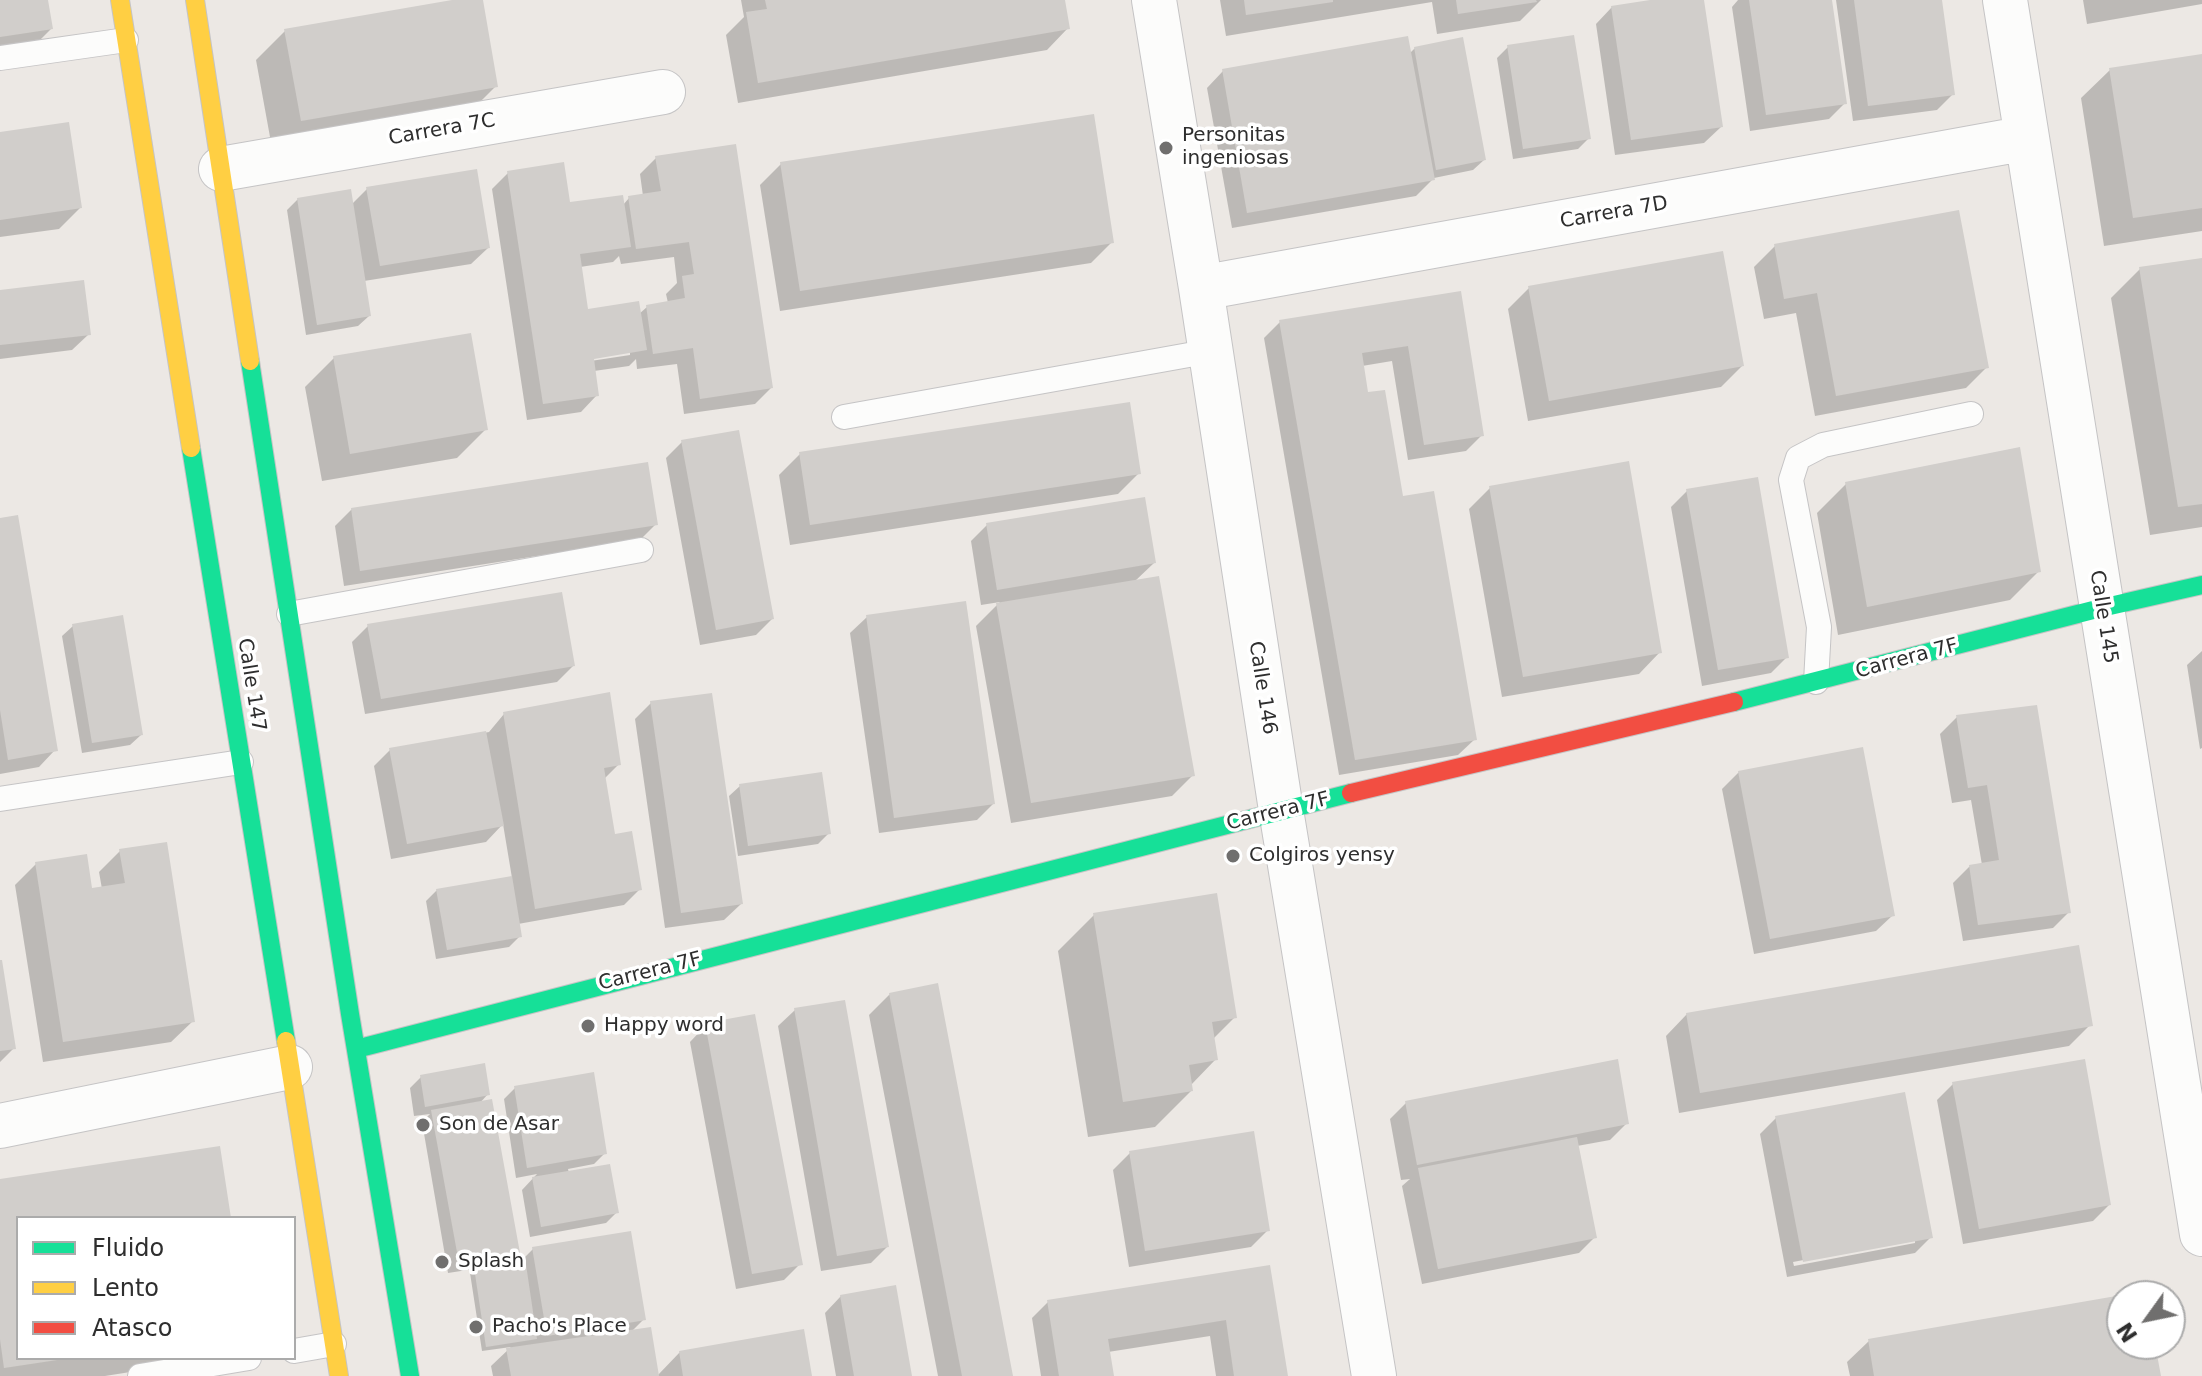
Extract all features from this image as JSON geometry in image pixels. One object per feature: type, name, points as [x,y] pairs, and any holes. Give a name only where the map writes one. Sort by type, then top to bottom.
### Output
[{"type":"main road","name":"Calle 147","points":[[120,0],[339,1376]]},
{"type":"main road","points":[[195,0],[356,1049],[410,1376]]},
{"type":"main road","name":"Carrera 7F","points":[[356,1049],[1281,810],[1816,682],[2202,585]]},
{"type":"street","name":"Calle 146","points":[[1154,0],[1281,810],[1374,1376]]},
{"type":"street","name":"Calle 145","points":[[2005,0],[2202,1234]]},
{"type":"street","name":"Carrera 7C","points":[[221,169],[663,92]]},
{"type":"street","name":"Carrera 7D","points":[[1201,288],[2027,138]]},
{"type":"street","points":[[0,1126],[290,1067]]},
{"type":"lane","points":[[0,58],[126,40]]},
{"type":"lane","points":[[844,417],[1211,351]]},
{"type":"lane","points":[[1816,682],[1819,627],[1791,480],[1798,458],[1823,445],[1971,414]]},
{"type":"lane","points":[[289,614],[641,550]]},
{"type":"lane","points":[[0,799],[241,762]]},
{"type":"lane","points":[[296,1351],[334,1344]]},
{"type":"lane","points":[[140,1376],[237,1360]]},
{"type":"building","points":[[0,0],[48,0],[53,29],[0,37]]},
{"type":"building","points":[[452,0],[483,0],[498,87],[301,121],[284,29]]},
{"type":"building","points":[[765,0],[1065,0],[1070,29],[758,83],[746,12],[767,9]]},
{"type":"building","points":[[1244,0],[1333,0],[1333,2],[1246,15]]},
{"type":"building","points":[[1456,0],[1536,0],[1537,2],[1458,14]]},
{"type":"building","points":[[1650,0],[1704,0],[1723,127],[1631,140],[1611,6]]},
{"type":"building","points":[[1749,0],[1832,0],[1847,104],[1766,115]]},
{"type":"building","points":[[1854,0],[1942,0],[1955,95],[1868,106]]},
{"type":"building","points":[[1574,35],[1591,139],[1523,149],[1507,45]]},
{"type":"building","points":[[1408,36],[1435,180],[1247,213],[1222,69]]},
{"type":"building","points":[[1463,37],[1486,160],[1436,170],[1414,47]]},
{"type":"building","points":[[2202,54],[2202,208],[2133,218],[2109,68]]},
{"type":"building","points":[[1094,114],[1114,243],[800,291],[780,162]]},
{"type":"building","points":[[69,122],[82,208],[0,220],[0,132]]},
{"type":"building","points":[[736,144],[773,388],[700,399],[693,348],[653,354],[646,305],[685,298],[682,276],[694,274],[689,242],[636,249],[628,196],[661,191],[655,156]]},
{"type":"building","points":[[564,162],[570,202],[623,195],[631,247],[580,254],[588,309],[639,301],[647,350],[594,359],[599,396],[543,404],[507,171]]},
{"type":"building","points":[[477,169],[490,248],[380,266],[366,187]]},
{"type":"building","points":[[351,189],[371,316],[317,325],[297,198]]},
{"type":"building","points":[[1959,210],[1989,368],[1836,396],[1817,293],[1784,299],[1774,244]]},
{"type":"building","points":[[1723,251],[1744,366],[1549,401],[1528,286]]},
{"type":"building","points":[[2202,258],[2202,504],[2178,507],[2139,267]]},
{"type":"building","points":[[84,280],[91,335],[0,345],[0,290]]},
{"type":"building","points":[[1461,291],[1484,436],[1424,445],[1408,346],[1362,353],[1368,392],[1385,390],[1403,496],[1434,491],[1477,740],[1355,760],[1279,320]]},
{"type":"building","points":[[471,333],[488,430],[350,454],[333,356]]},
{"type":"building","points":[[1130,402],[1141,474],[810,525],[799,452]]},
{"type":"building","points":[[739,430],[774,619],[716,630],[681,440]]},
{"type":"building","points":[[2020,447],[2041,572],[1867,607],[1845,482]]},
{"type":"building","points":[[1629,461],[1662,653],[1523,677],[1489,486]]},
{"type":"building","points":[[648,462],[658,525],[360,571],[351,508]]},
{"type":"building","points":[[1758,477],[1789,658],[1718,670],[1686,489]]},
{"type":"building","points":[[1145,497],[1156,563],[997,590],[986,523]]},
{"type":"building","points":[[18,515],[58,751],[8,760],[0,710],[0,518]]},
{"type":"building","points":[[1159,576],[1195,776],[1031,803],[996,603]]},
{"type":"building","points":[[562,592],[575,666],[381,699],[367,624]]},
{"type":"building","points":[[966,601],[995,804],[894,818],[866,615]]},
{"type":"building","points":[[123,615],[143,735],[92,743],[72,624]]},
{"type":"building","points":[[610,692],[621,765],[604,768],[615,834],[632,831],[642,890],[535,909],[503,712]]},
{"type":"building","points":[[712,693],[743,904],[681,913],[650,701]]},
{"type":"building","points":[[2037,705],[2071,913],[1978,925],[1969,865],[1999,860],[1987,785],[1968,788],[1956,715]]},
{"type":"building","points":[[486,731],[504,826],[407,844],[389,748]]},
{"type":"building","points":[[1863,747],[1895,916],[1770,939],[1738,771]]},
{"type":"building","points":[[822,772],[831,834],[748,846],[739,784]]},
{"type":"building","points":[[167,842],[195,1022],[63,1042],[35,862],[87,854],[92,888],[125,883],[119,849]]},
{"type":"building","points":[[512,876],[522,937],[447,950],[436,889]]},
{"type":"building","points":[[1217,893],[1237,1018],[1212,1022],[1218,1060],[1189,1065],[1193,1091],[1123,1102],[1093,913]]},
{"type":"building","points":[[2079,945],[2093,1026],[1700,1093],[1686,1013]]},
{"type":"building","points":[[0,960],[16,1049],[0,1051]]},
{"type":"building","points":[[938,983],[1013,1376],[962,1376],[889,993]]},
{"type":"building","points":[[845,1000],[889,1247],[837,1256],[794,1008]]},
{"type":"building","points":[[755,1014],[803,1265],[752,1274],[705,1023]]},
{"type":"building","points":[[1618,1059],[1629,1124],[1417,1165],[1405,1101]]},
{"type":"building","points":[[2085,1059],[2111,1205],[1979,1229],[1952,1082]]},
{"type":"building","points":[[485,1063],[490,1095],[425,1107],[420,1075]]},
{"type":"building","points":[[594,1072],[607,1154],[527,1168],[514,1086]]},
{"type":"building","points":[[1905,1092],[1933,1238],[1803,1262],[1775,1116]]},
{"type":"building","points":[[492,1099],[520,1253],[459,1263],[431,1110]]},
{"type":"building","points":[[1254,1131],[1270,1231],[1145,1251],[1129,1151]]},
{"type":"building","points":[[1577,1137],[1597,1238],[1438,1269],[1418,1168]]},
{"type":"building","points":[[220,1146],[231,1216],[16,1216],[16,1360],[57,1360],[4,1368],[0,1339],[0,1179]]},
{"type":"building","points":[[610,1164],[619,1213],[541,1227],[532,1177]]},
{"type":"building","points":[[631,1231],[646,1320],[547,1336],[532,1247]]},
{"type":"building","points":[[525,1258],[537,1339],[486,1347],[474,1267]]},
{"type":"building","points":[[1270,1265],[1288,1376],[1234,1376],[1226,1320],[1108,1339],[1114,1376],[1059,1376],[1047,1300]]},
{"type":"building","points":[[896,1285],[912,1376],[854,1376],[840,1295]]},
{"type":"building","points":[[2106,1298],[2106,1360],[2158,1360],[2161,1376],[1874,1376],[1868,1339]]},
{"type":"building","points":[[651,1327],[659,1376],[511,1376],[506,1348]]},
{"type":"building","points":[[804,1329],[812,1376],[683,1376],[679,1351]]},
{"type":"traffic: fast","points":[[250,361],[350,1014],[410,1376]]},
{"type":"traffic: fast","points":[[191,448],[286,1041]]},
{"type":"traffic: fast","points":[[1734,702],[2202,585]]},
{"type":"traffic: fast","points":[[356,1049],[1351,793]]},
{"type":"traffic: slow","points":[[120,0],[191,448]]},
{"type":"traffic: slow","points":[[195,0],[250,361]]},
{"type":"traffic: slow","points":[[286,1041],[339,1376]]},
{"type":"traffic: jam","points":[[1351,793],[1734,702]]},
{"type":"place","name":"Personitas ingeniosas","points":[[1166,148]]},
{"type":"place","name":"Colgiros yensy","points":[[1233,856]]},
{"type":"place","name":"Happy word","points":[[588,1026]]},
{"type":"place","name":"Son de Asar","points":[[423,1125]]},
{"type":"place","name":"Splash","points":[[442,1262]]},
{"type":"place","name":"Pacho's Place","points":[[476,1327]]}]
